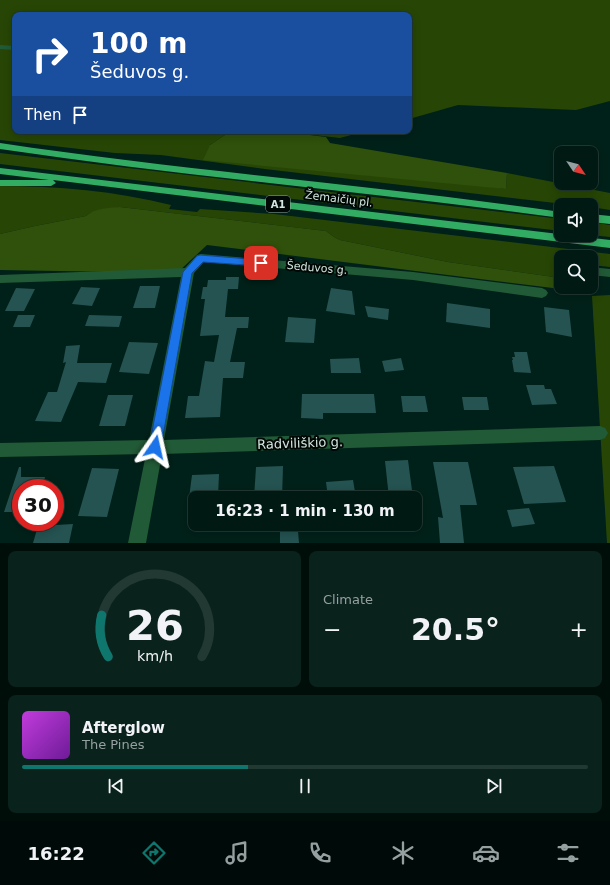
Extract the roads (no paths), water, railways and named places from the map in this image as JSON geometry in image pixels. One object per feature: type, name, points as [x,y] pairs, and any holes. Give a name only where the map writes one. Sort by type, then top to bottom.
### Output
[{"type":"highway","name":"Žemaičių pl.","points":[[0,146],[82,158],[554,214]]},
{"type":"highway","name":"Žemaičių pl.","points":[[0,171],[610,244]]},
{"type":"highway","points":[[0,183],[107,184]]},
{"type":"highway","points":[[598,219],[610,220]]},
{"type":"street","points":[[0,48],[12,48]]},
{"type":"street","name":"Šeduvos g.","points":[[188,272],[200,258],[413,276],[542,293]]},
{"type":"street","points":[[0,279],[188,272],[137,543]]},
{"type":"street","points":[[598,272],[610,273]]},
{"type":"street","name":"Radviliškio g.","points":[[0,450],[155,447],[600,433]]}]
